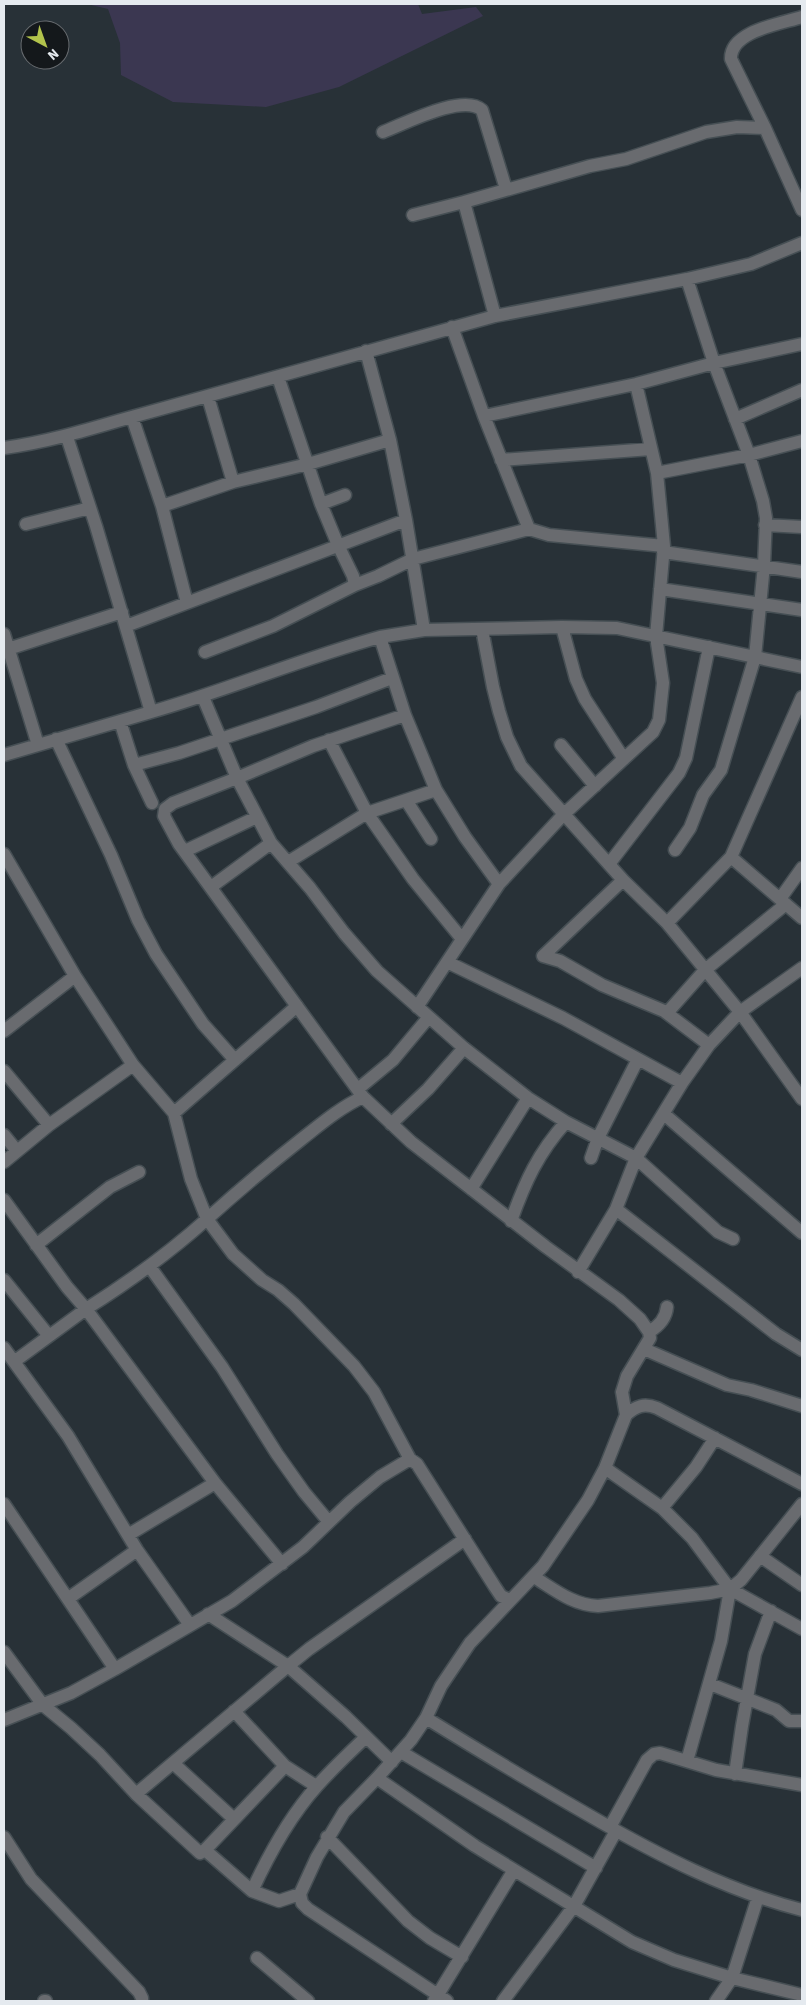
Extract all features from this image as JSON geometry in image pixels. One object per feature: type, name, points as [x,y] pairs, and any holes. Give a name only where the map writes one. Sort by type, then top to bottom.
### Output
[{"type":"street","points":[[802,17],[744,36],[735,42],[730,51],[731,59],[802,210]]},
{"type":"street","points":[[383,132],[449,106],[473,105],[482,110],[506,189]]},
{"type":"street","points":[[413,215],[590,166],[626,159],[706,132],[737,127],[765,128]]},
{"type":"street","points":[[464,202],[495,316]]},
{"type":"street","points":[[4,448],[67,437],[132,417],[495,316],[687,279],[751,264],[802,242]]},
{"type":"street","points":[[675,850],[690,828],[703,795],[720,770],[754,657],[764,565],[766,525],[763,502],[749,455],[714,363],[687,279]]},
{"type":"street","points":[[452,328],[529,530]]},
{"type":"street","points":[[484,416],[636,384],[714,363],[802,344]]},
{"type":"street","points":[[366,351],[390,440],[413,559],[424,630]]},
{"type":"street","points":[[278,377],[321,504],[353,576],[355,585]]},
{"type":"street","points":[[417,1007],[500,884],[563,815],[653,732],[659,720],[663,684],[656,636],[664,549],[657,473],[636,384]]},
{"type":"street","points":[[735,419],[802,390]]},
{"type":"street","points":[[208,397],[233,482]]},
{"type":"street","points":[[132,417],[162,506],[187,603]]},
{"type":"street","points":[[67,437],[151,712]]},
{"type":"street","points":[[162,506],[233,482],[308,464],[390,440]]},
{"type":"street","points":[[657,473],[749,455],[802,441]]},
{"type":"street","points":[[501,460],[651,449]]},
{"type":"street","points":[[321,504],[345,495]]},
{"type":"street","points":[[26,524],[90,508]]},
{"type":"street","points":[[126,626],[406,520]]},
{"type":"street","points":[[766,525],[802,527]]},
{"type":"street","points":[[206,652],[273,626],[355,585],[413,559],[529,530],[664,549],[802,572]]},
{"type":"street","points":[[660,589],[802,610]]},
{"type":"street","points":[[8,649],[122,612]]},
{"type":"street","points":[[562,627],[576,679],[585,700],[624,759]]},
{"type":"street","points":[[4,755],[203,697],[343,647],[380,637],[424,630],[562,627],[617,628],[802,667]]},
{"type":"street","points":[[482,629],[492,687],[507,737],[521,766],[623,880],[667,923],[740,1012],[802,1099]]},
{"type":"street","points":[[4,634],[38,744]]},
{"type":"street","points":[[380,637],[405,714],[436,790],[465,837],[500,884]]},
{"type":"street","points":[[609,864],[679,773],[686,758],[709,647]]},
{"type":"street","points":[[134,765],[179,753],[316,707],[392,678]]},
{"type":"street","points":[[203,697],[237,778],[271,843],[377,971],[464,1048],[528,1098],[566,1122],[636,1158],[718,1232],[734,1239]]},
{"type":"street","points":[[667,923],[731,857],[802,697]]},
{"type":"street","points":[[405,714],[329,740],[173,803],[165,808],[164,816],[185,852],[360,1093],[411,1142],[578,1272],[619,1300],[640,1319],[649,1332],[650,1338],[627,1376],[622,1392],[626,1415]]},
{"type":"street","points":[[120,721],[134,765],[152,803]]},
{"type":"street","points":[[56,739],[111,855],[138,920],[156,954],[203,1024],[235,1060]]},
{"type":"street","points":[[329,740],[367,814],[413,879],[462,939]]},
{"type":"street","points":[[561,745],[595,786]]},
{"type":"street","points":[[288,862],[367,814],[436,790]]},
{"type":"street","points":[[406,800],[431,839]]},
{"type":"street","points":[[185,852],[257,818]]},
{"type":"street","points":[[211,887],[271,843]]},
{"type":"street","points":[[4,854],[8,870],[133,1065],[174,1113],[191,1179],[207,1219],[239,1260],[294,1304],[354,1366],[374,1392],[410,1458],[417,1464],[495,1588],[501,1596],[510,1600]]},
{"type":"street","points":[[731,857],[802,918]]},
{"type":"street","points":[[667,1013],[705,970],[783,901],[802,868]]},
{"type":"street","points":[[623,880],[543,956],[560,961],[602,985],[667,1013],[709,1046]]},
{"type":"street","points":[[447,962],[563,1018],[682,1083]]},
{"type":"street","points":[[578,1272],[616,1209],[636,1158],[682,1083],[709,1046],[740,1012],[802,968]]},
{"type":"street","points":[[4,1031],[75,976]]},
{"type":"street","points":[[174,1113],[297,1006]]},
{"type":"street","points":[[15,1360],[178,1246],[260,1172],[352,1102],[393,1060],[429,1017]]},
{"type":"street","points":[[391,1124],[428,1088],[464,1048]]},
{"type":"street","points":[[591,1158],[598,1138],[638,1059]]},
{"type":"street","points":[[4,1162],[49,1125],[133,1065]]},
{"type":"street","points":[[4,1071],[49,1125]]},
{"type":"street","points":[[472,1189],[528,1098]]},
{"type":"street","points":[[664,1114],[802,1233]]},
{"type":"street","points":[[512,1220],[525,1182],[538,1158],[550,1139],[566,1122]]},
{"type":"street","points":[[4,1135],[17,1151]]},
{"type":"street","points":[[36,1244],[110,1187],[139,1172]]},
{"type":"street","points":[[4,1200],[67,1288],[86,1309],[215,1483],[282,1564]]},
{"type":"street","points":[[616,1209],[776,1334],[802,1350]]},
{"type":"street","points":[[150,1267],[222,1367],[277,1454],[304,1492],[329,1522]]},
{"type":"street","points":[[4,1280],[49,1336]]},
{"type":"street","points":[[649,1332],[658,1327],[666,1314],[667,1307]]},
{"type":"street","points":[[4,1348],[15,1360],[90,1470],[137,1550],[190,1625]]},
{"type":"street","points":[[644,1349],[727,1385],[751,1390],[802,1406]]},
{"type":"street","points":[[514,1870],[462,1956],[440,1999],[308,1909],[302,1903],[300,1894],[327,1838],[344,1812],[401,1752],[426,1718],[441,1686],[470,1643],[534,1577],[588,1500],[605,1468],[626,1415],[633,1408],[650,1406],[802,1484]]},
{"type":"street","points":[[662,1508],[696,1467],[715,1438]]},
{"type":"street","points":[[4,1720],[71,1693],[232,1601],[282,1564],[380,1477],[410,1458]]},
{"type":"street","points":[[605,1468],[662,1508],[692,1538],[730,1589],[802,1629]]},
{"type":"street","points":[[128,1535],[215,1483]]},
{"type":"street","points":[[4,1504],[116,1669]]},
{"type":"street","points":[[534,1577],[574,1602],[584,1606],[598,1606],[730,1589],[741,1580],[802,1504]]},
{"type":"street","points":[[136,1794],[316,1644],[465,1539]]},
{"type":"street","points":[[69,1598],[137,1550]]},
{"type":"street","points":[[760,1556],[802,1585]]},
{"type":"street","points":[[687,1761],[721,1641],[730,1589]]},
{"type":"street","points":[[735,1774],[756,1654],[770,1611]]},
{"type":"street","points":[[208,1614],[288,1666],[392,1762]]},
{"type":"street","points":[[4,1652],[43,1705],[100,1755],[136,1794],[200,1853],[286,1766]]},
{"type":"street","points":[[710,1684],[776,1710],[789,1721],[802,1721]]},
{"type":"street","points":[[234,1711],[286,1766],[316,1786]]},
{"type":"street","points":[[426,1718],[512,1772],[613,1829],[688,1868],[758,1897],[802,1910]]},
{"type":"street","points":[[252,1890],[264,1864],[285,1829],[316,1786],[366,1737]]},
{"type":"street","points":[[401,1752],[596,1868]]},
{"type":"street","points":[[503,2001],[574,1906],[596,1868],[647,1760],[654,1754],[660,1753],[735,1774],[802,1785]]},
{"type":"street","points":[[173,1763],[234,1820]]},
{"type":"street","points":[[377,1778],[474,1846],[640,1945],[674,1960],[732,1978],[802,1995]]},
{"type":"street","points":[[4,1837],[31,1879],[139,1992],[142,2001]]},
{"type":"street","points":[[327,1838],[408,1920],[430,1938],[462,1956]]},
{"type":"street","points":[[205,1850],[252,1890],[278,1901],[300,1894]]},
{"type":"street","points":[[716,2001],[732,1978],[758,1897]]},
{"type":"street","points":[[256,1958],[308,2001]]},
{"type":"shaded area","points":[[87,4],[418,4],[422,14],[476,7],[483,16],[339,87],[266,107],[173,102],[121,75],[120,43],[108,9]]}]
